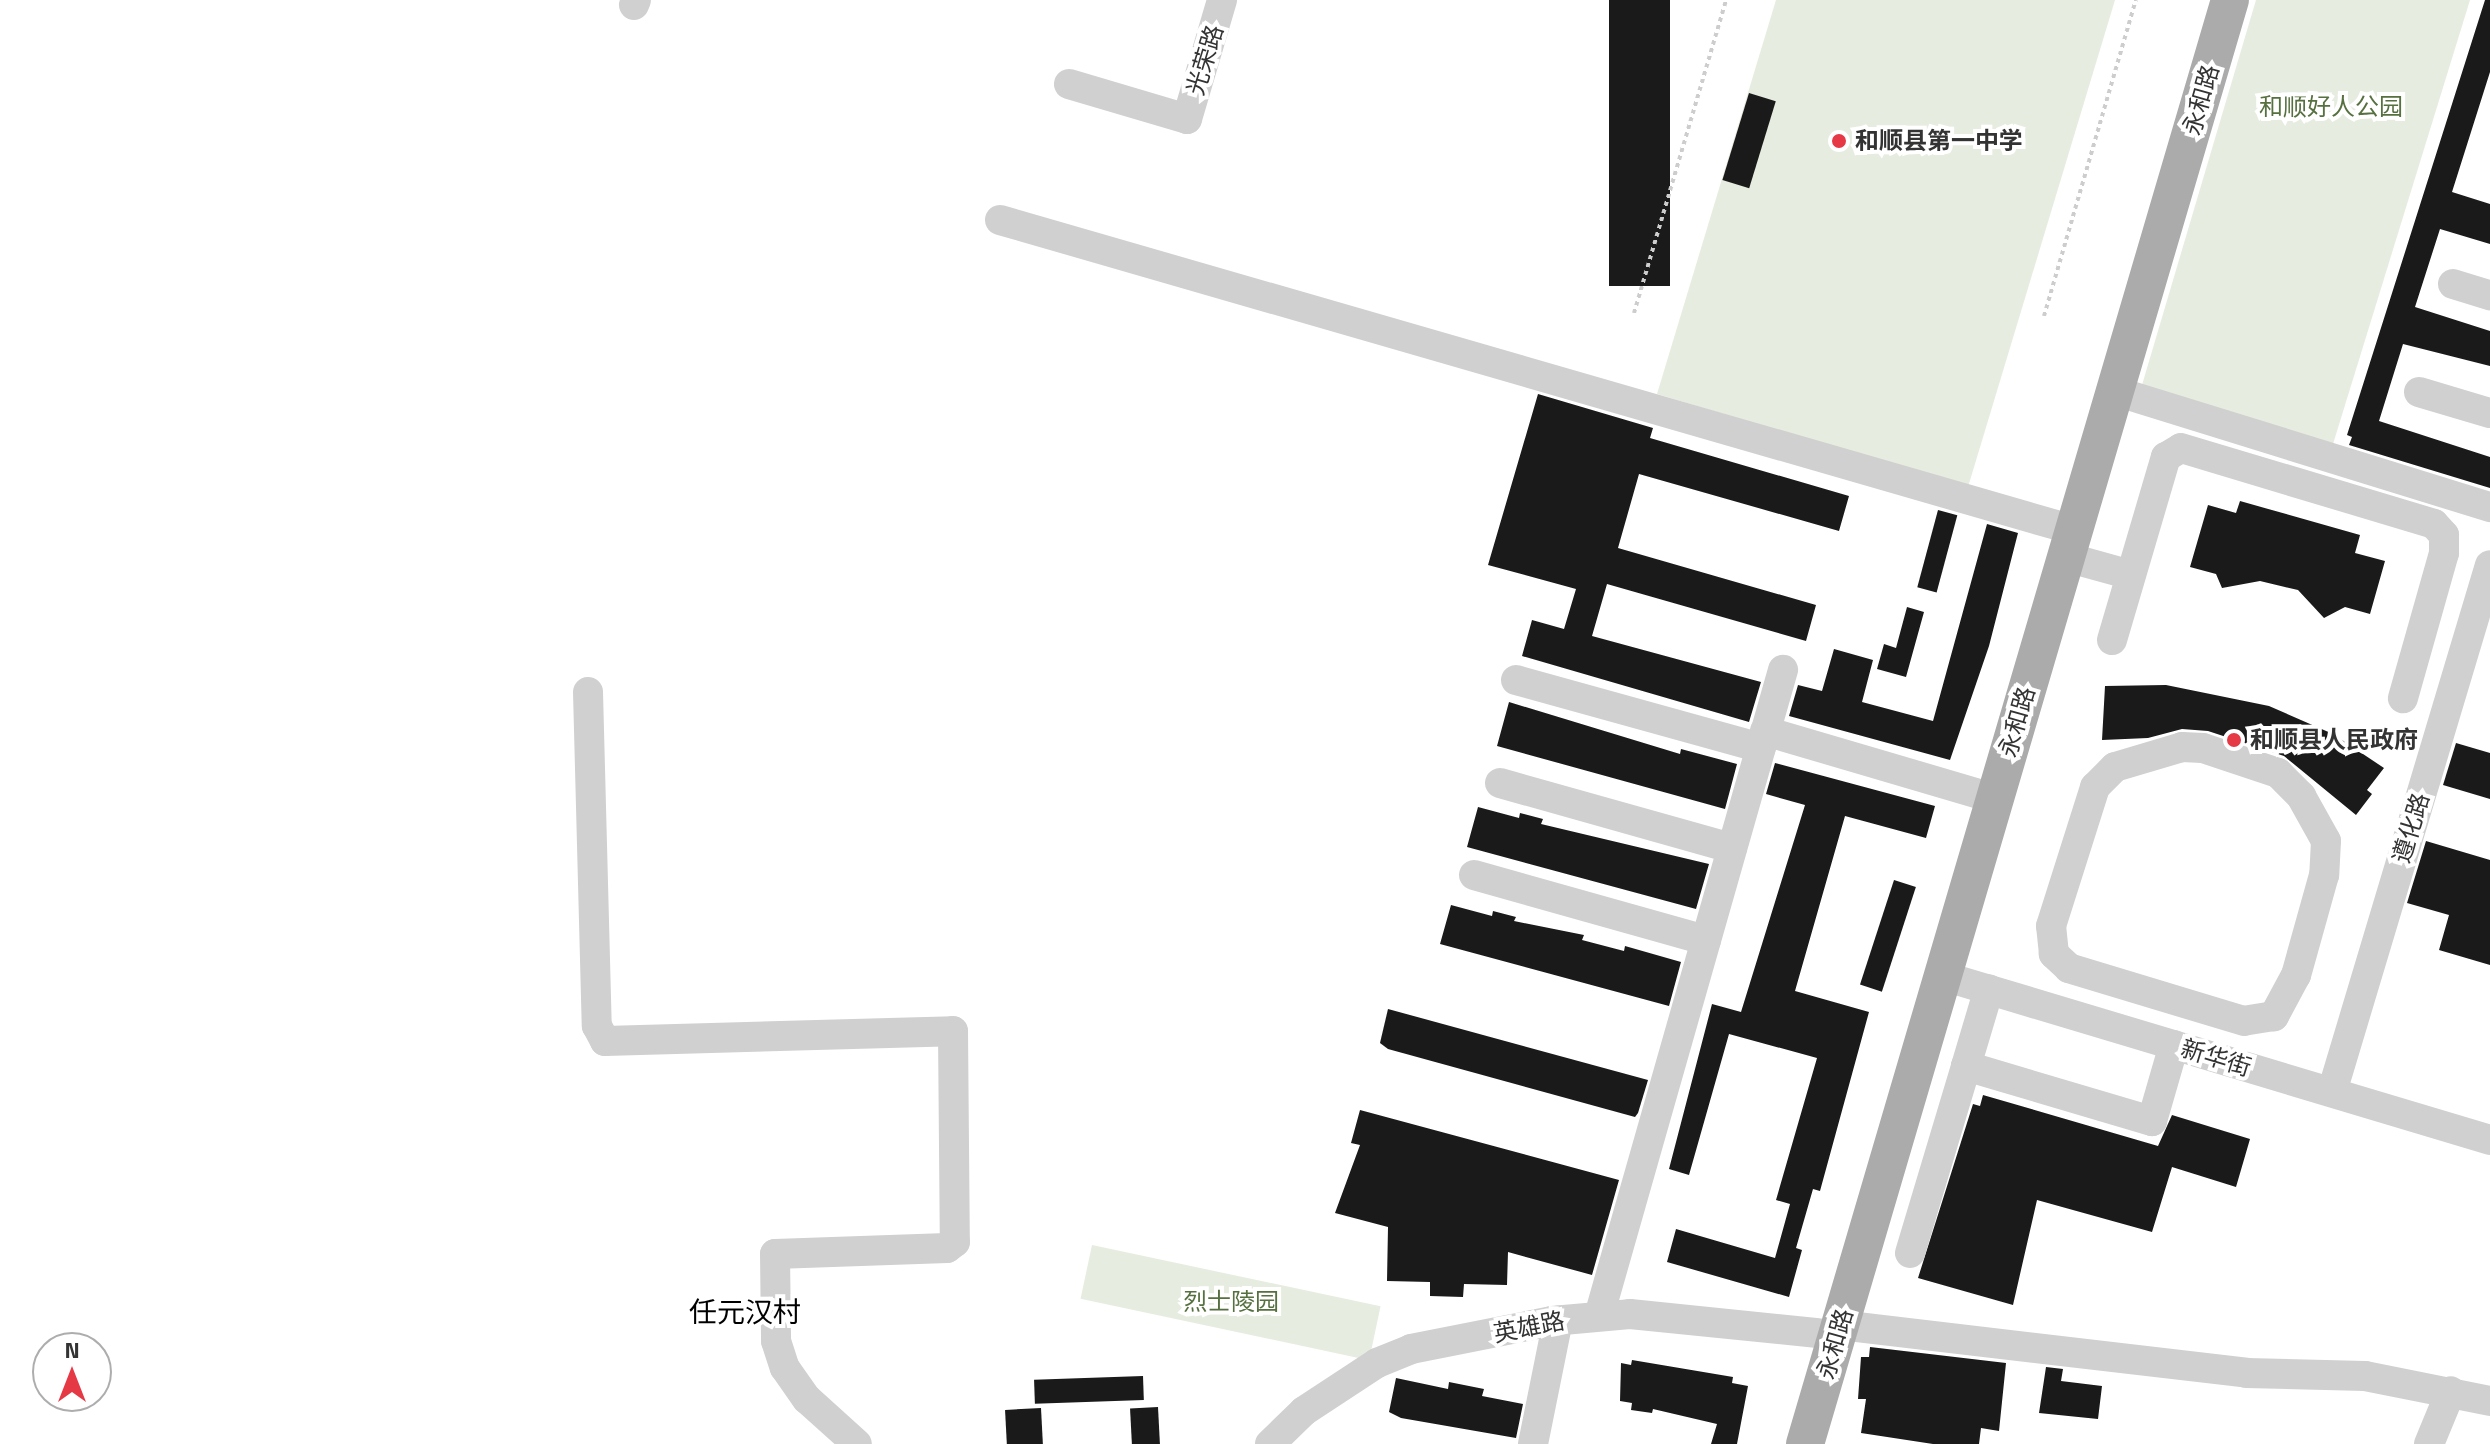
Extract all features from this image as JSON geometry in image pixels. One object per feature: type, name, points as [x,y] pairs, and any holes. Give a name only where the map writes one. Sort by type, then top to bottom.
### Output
[{"type":"main road","name":"永和路","points":[[1785,1444],[1829,1329],[1943,976],[2210,0]]},
{"type":"main road","name":"永和路","points":[[1805,1444],[1829,1329],[1976,793],[2115,391],[2230,0]]},
{"type":"street","name":"光荣路","points":[[1069,84],[1187,119],[1222,0]]},
{"type":"street","points":[[1000,220],[2061,541],[2131,575]]},
{"type":"street","points":[[2453,284],[2490,295]]},
{"type":"street","points":[[2115,391],[2490,507]]},
{"type":"street","points":[[2419,392],[2490,413]]},
{"type":"street","points":[[2112,640],[2166,457],[2181,448],[2434,524],[2444,535],[2444,553],[2403,698]]},
{"type":"street","name":"遵化路","points":[[2332,1092],[2490,565]]},
{"type":"street","points":[[1599,1316],[1783,670]]},
{"type":"street","points":[[1516,680],[1976,793]]},
{"type":"street","points":[[588,692],[597,1026],[605,1041],[953,1031],[955,1242],[947,1248],[775,1254],[776,1341],[785,1368],[807,1399],[857,1444]]},
{"type":"street","points":[[2182,747],[2203,748],[2278,773],[2321,827],[2327,854],[2281,1010],[2268,1018],[2244,1021],[2159,995],[2069,968],[2054,954],[2051,926],[2095,787],[2115,767],[2182,747]]},
{"type":"street","points":[[1500,783],[1732,848]]},
{"type":"street","points":[[1474,875],[1706,940]]},
{"type":"street","name":"新华街","points":[[1943,976],[2490,1140]]},
{"type":"street","points":[[1910,1253],[1989,989]]},
{"type":"street","points":[[1966,1066],[2152,1121],[2160,1041],[2159,995]]},
{"type":"street","name":"英雄路","points":[[1270,1444],[1304,1411],[1377,1363],[1411,1349],[1558,1320],[1599,1316],[1671,1314],[2246,1373],[2365,1376],[2490,1401]]},
{"type":"street","points":[[1533,1444],[1558,1320]]},
{"type":"street","points":[[2429,1444],[2451,1391]]},
{"type":"path","points":[[1634,313],[1726,0]]},
{"type":"path","points":[[2044,316],[2136,0]]},
{"type":"green space","name":"和顺县第一中学","points":[[1776,0],[2115,0],[1968,487],[1657,394]]},
{"type":"green space","name":"和顺好人公园","points":[[2256,0],[2470,0],[2333,444],[2142,385]]},
{"type":"green space","name":"烈士陵园","points":[[1092,1245],[1381,1306],[1369,1360],[1081,1299]]},
{"type":"building","points":[[1609,0],[1670,0],[1670,286],[1609,286]]},
{"type":"building","points":[[2485,0],[2490,0],[2490,72],[2452,192],[2490,204],[2490,244],[2440,229],[2415,307],[2490,331],[2490,366],[2403,344],[2379,421],[2490,457],[2490,488],[2349,445],[2352,437],[2347,435]]},
{"type":"building","points":[[1749,93],[1776,101],[1749,188],[1722,180]]},
{"type":"building","points":[[1538,394],[1653,428],[1650,438],[1849,496],[1839,531],[1639,474],[1618,548],[1816,605],[1806,641],[1607,584],[1592,636],[1761,682],[1749,722],[1522,656],[1532,620],[1564,629],[1576,589],[1488,565]]},
{"type":"building","points":[[2240,501],[2360,535],[2355,553],[2385,561],[2370,614],[2345,607],[2324,618],[2298,590],[2260,581],[2222,588],[2216,574],[2190,567],[2208,505],[2236,513]]},
{"type":"building","points":[[1938,510],[1957,515],[1937,592],[1917,587]]},
{"type":"building","points":[[1987,524],[2018,533],[1989,646],[1950,760],[1789,716],[1798,685],[1822,691],[1834,649],[1873,660],[1862,702],[1933,721]]},
{"type":"building","points":[[1907,607],[1924,612],[1906,677],[1877,669],[1884,644],[1896,648]]},
{"type":"building","points":[[2166,685],[2269,706],[2333,734],[2384,768],[2367,790],[2372,794],[2356,815],[2284,756],[2208,731],[2182,729],[2148,738],[2102,740],[2105,686]]},
{"type":"building","points":[[1509,702],[1680,754],[1681,749],[1737,764],[1725,809],[1497,746]]},
{"type":"building","points":[[2456,743],[2490,753],[2490,799],[2443,785]]},
{"type":"building","points":[[1775,763],[1935,806],[1926,838],[1845,816],[1795,991],[1869,1012],[1820,1191],[1813,1189],[1796,1248],[1802,1250],[1789,1297],[1667,1262],[1676,1229],[1775,1258],[1790,1204],[1776,1200],[1817,1058],[1729,1034],[1689,1175],[1669,1169],[1712,1004],[1741,1012],[1805,805],[1766,794]]},
{"type":"building","points":[[1478,807],[1519,818],[1520,813],[1543,819],[1541,824],[1709,864],[1696,909],[1467,847]]},
{"type":"building","points":[[2426,841],[2490,860],[2490,965],[2439,950],[2449,915],[2407,903]]},
{"type":"building","points":[[1894,880],[1916,887],[1882,992],[1860,985]]},
{"type":"building","points":[[1451,905],[1492,916],[1493,911],[1516,917],[1514,921],[1584,935],[1582,940],[1624,951],[1625,946],[1681,962],[1669,1006],[1440,944]]},
{"type":"building","points":[[1388,1009],[1648,1080],[1638,1113],[1635,1117],[1388,1049],[1380,1043]]},
{"type":"building","points":[[1983,1095],[2158,1146],[2172,1115],[2250,1139],[2236,1187],[2172,1167],[2152,1232],[2037,1200],[2013,1305],[1918,1278],[1973,1104],[1980,1106]]},
{"type":"building","points":[[1360,1110],[1619,1180],[1592,1275],[1508,1252],[1507,1285],[1464,1284],[1463,1297],[1430,1296],[1430,1282],[1387,1281],[1388,1227],[1335,1213],[1360,1145],[1351,1143]]},
{"type":"building","points":[[1870,1347],[2006,1363],[1999,1431],[1981,1428],[1979,1444],[1933,1444],[1861,1433],[1866,1399],[1858,1399],[1861,1357],[1869,1357]]},
{"type":"building","points":[[1632,1360],[1733,1377],[1732,1383],[1748,1386],[1737,1444],[1711,1444],[1717,1424],[1653,1409],[1652,1413],[1631,1410],[1632,1403],[1620,1401],[1621,1363],[1631,1365]]},
{"type":"building","points":[[2046,1367],[2063,1369],[2061,1381],[2102,1386],[2098,1419],[2039,1413]]},
{"type":"building","points":[[1143,1376],[1144,1400],[1035,1404],[1034,1380]]},
{"type":"building","points":[[1396,1378],[1448,1389],[1449,1382],[1484,1389],[1482,1396],[1523,1404],[1516,1438],[1401,1418],[1389,1412]]},
{"type":"building","points":[[1158,1407],[1160,1444],[1132,1444],[1130,1408]]},
{"type":"building","points":[[1041,1408],[1043,1444],[1007,1444],[1005,1410]]},
{"type":"place","name":"和顺县第一中学","points":[[1839,141]]},
{"type":"place","name":"和顺县人民政府","points":[[2234,740]]},
{"type":"district","name":"任元汉村","points":[[745,1312]]}]
